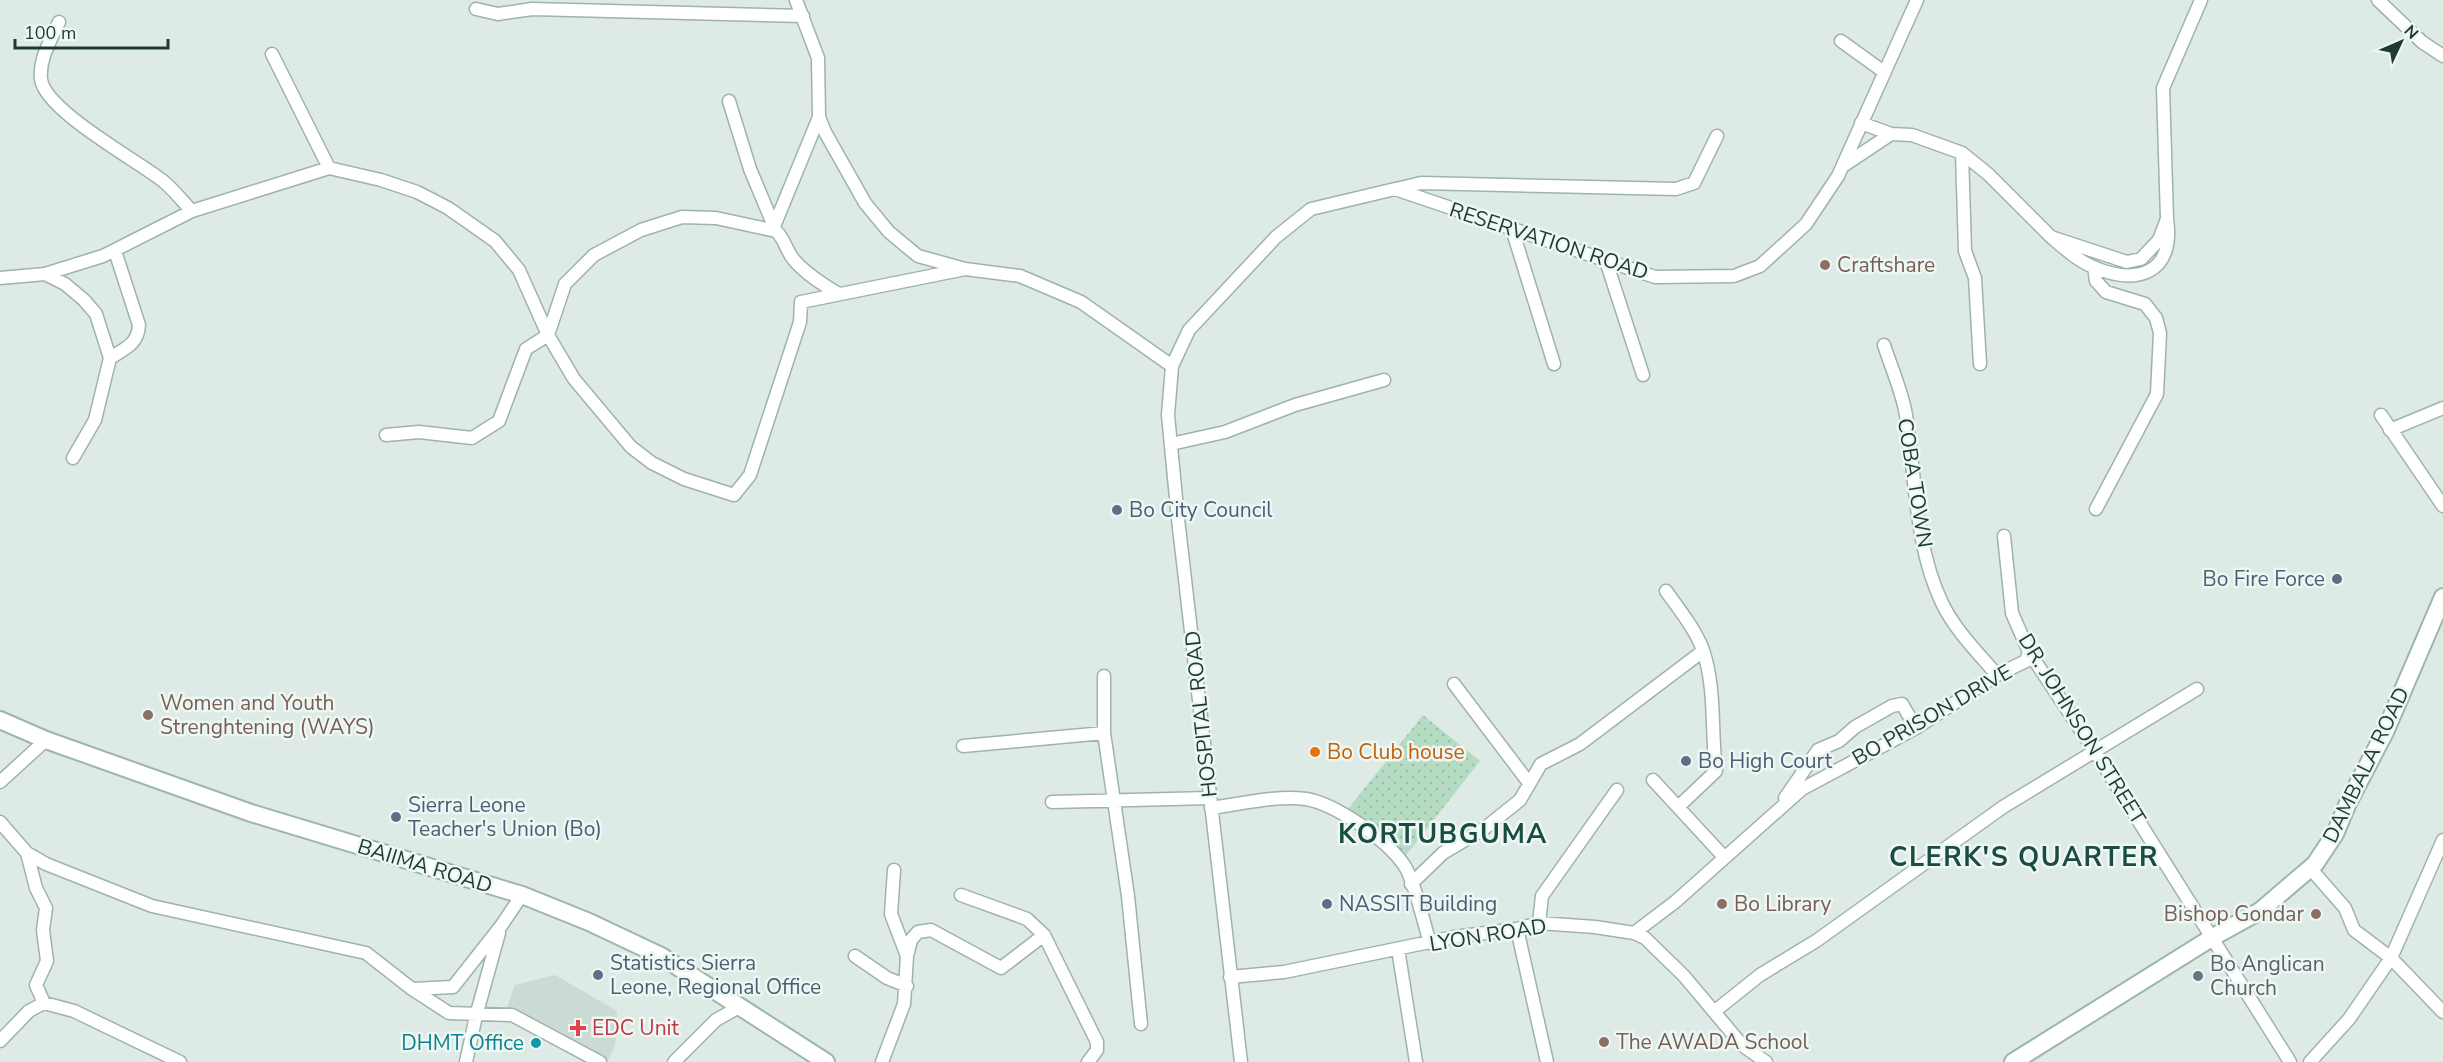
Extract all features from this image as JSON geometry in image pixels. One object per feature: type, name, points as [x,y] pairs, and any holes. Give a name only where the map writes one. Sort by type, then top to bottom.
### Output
[{"type":"street","points":[[775,228],[819,117],[818,58],[804,16],[796,0]]},
{"type":"street","name":"RESERVATION ROAD","points":[[1395,189],[1655,277],[1734,276],[1760,266],[1806,224],[1843,166],[1917,0]]},
{"type":"street","points":[[1861,123],[1891,134],[1912,135],[1962,153],[1988,174],[2051,237],[2078,259],[2116,274],[2133,275],[2149,271],[2163,261],[2170,240],[2167,219],[2163,88],[2201,0]]},
{"type":"street","points":[[2378,0],[2422,42],[2443,56]]},
{"type":"street","points":[[476,9],[498,14],[532,9],[804,16]]},
{"type":"street","points":[[59,22],[42,60],[41,81],[54,101],[92,134],[164,182],[192,212]]},
{"type":"street","points":[[1841,41],[1884,72]]},
{"type":"street","points":[[273,54],[329,168]]},
{"type":"street","points":[[729,101],[750,169],[775,228],[793,259],[814,279],[837,293]]},
{"type":"street","points":[[819,117],[866,203],[889,232],[918,256],[965,268],[1020,276],[1082,302],[1172,366],[1190,330],[1276,237],[1311,209],[1421,183],[1676,189],[1694,183],[1717,136]]},
{"type":"street","points":[[1843,166],[1891,134]]},
{"type":"street","points":[[1962,153],[1965,251],[1975,278],[1980,364]]},
{"type":"street","points":[[0,278],[45,274],[115,251],[192,212],[329,168],[417,192],[448,208],[495,241],[519,270],[548,335],[574,379],[631,447],[652,463],[684,479],[734,495],[750,475],[800,322],[801,302],[965,268]]},
{"type":"street","points":[[386,435],[419,432],[472,438],[499,421],[526,350],[548,335],[566,284],[594,255],[641,230],[682,217],[716,218],[775,228]]},
{"type":"street","points":[[2051,237],[2127,262],[2141,259],[2159,240],[2167,219]]},
{"type":"street","points":[[1512,229],[1554,364]]},
{"type":"street","points":[[110,358],[131,345],[138,337],[139,324],[115,251]]},
{"type":"street","points":[[1606,261],[1643,375]]},
{"type":"street","points":[[2094,267],[2096,281],[2106,292],[2145,304],[2156,318],[2160,333],[2157,394],[2096,509]]},
{"type":"street","points":[[45,274],[65,284],[96,314],[110,358],[95,420],[74,458]]},
{"type":"street","name":"COBA TOWN","points":[[1884,345],[1905,412],[1919,529],[1942,603],[1959,630],[1997,675]]},
{"type":"street","name":"HOSPITAL ROAD","points":[[1172,366],[1168,414],[1210,803],[1241,1062]]},
{"type":"street","points":[[1171,444],[1226,432],[1295,405],[1384,380]]},
{"type":"street","points":[[2390,430],[2443,408]]},
{"type":"street","points":[[2381,415],[2443,506]]},
{"type":"street","name":"DR. JOHNSON STREET","points":[[2004,536],[2012,613],[2029,652],[2096,753],[2290,1062]]},
{"type":"street","points":[[1666,591],[1695,633],[1703,651],[1713,699],[1712,737],[1716,771],[1678,807]]},
{"type":"street","name":"DAMBALA ROAD","points":[[2019,1060],[2213,937],[2260,910],[2310,868],[2335,834],[2348,803],[2439,624],[2443,597]]},
{"type":"street","points":[[1411,884],[1443,853],[1485,828],[1520,800],[1541,764],[1580,744],[1703,651]]},
{"type":"street","name":"BO PRISON DRIVE","points":[[1634,933],[1802,789],[1916,728],[1997,675],[2026,661],[2029,652]]},
{"type":"street","points":[[1104,676],[1104,733],[1128,896],[1141,1024]]},
{"type":"street","points":[[1454,684],[1528,783]]},
{"type":"street","points":[[1714,1011],[1760,975],[1816,941],[2003,807],[2096,753],[2197,689]]},
{"type":"street","points":[[1776,812],[1818,750],[1839,741],[1856,727],[1892,706],[1902,704],[1916,728]]},
{"type":"street","name":"BAIIMA ROAD","points":[[0,720],[46,740],[251,813],[522,895],[661,956],[826,1062]]},
{"type":"street","points":[[963,746],[1104,733]]},
{"type":"street","points":[[0,782],[46,740]]},
{"type":"street","points":[[1653,780],[1724,857]]},
{"type":"street","points":[[1539,923],[1542,896],[1617,790]]},
{"type":"street","points":[[1052,802],[1210,803],[1308,799],[1339,812],[1375,836],[1405,866],[1430,943]]},
{"type":"street","points":[[0,822],[27,853],[46,864],[152,906],[366,953],[411,989],[449,1013],[476,1016],[512,1015],[600,1062]]},
{"type":"street","points":[[2310,1062],[2349,1019],[2391,958],[2443,840]]},
{"type":"street","points":[[27,853],[36,888],[46,908],[43,930],[47,961],[36,985],[44,1003]]},
{"type":"street","points":[[2310,868],[2345,908],[2354,930],[2391,958],[2443,1012]]},
{"type":"street","points":[[894,870],[891,914],[907,956]]},
{"type":"street","points":[[411,989],[453,987],[501,926],[522,895]]},
{"type":"street","points":[[961,895],[1027,919],[1044,935],[1097,1042],[1097,1050],[1088,1062]]},
{"type":"street","name":"LYON ROAD","points":[[1230,977],[1284,972],[1454,937],[1517,929],[1539,923],[1634,933]]},
{"type":"street","points":[[466,1062],[501,926]]},
{"type":"street","points":[[1517,929],[1547,1062]]},
{"type":"street","points":[[882,1062],[904,1004],[907,986],[907,956],[911,940],[918,933],[931,930],[1001,968],[1044,935]]},
{"type":"street","points":[[1634,933],[1645,938],[1684,976],[1742,1045],[1766,1062]]},
{"type":"street","points":[[1398,949],[1416,1062]]},
{"type":"street","points":[[855,956],[887,978],[907,986]]},
{"type":"street","points":[[2425,992],[2443,997]]},
{"type":"street","points":[[0,1041],[29,1011],[44,1003],[74,1011],[180,1062]]},
{"type":"street","points":[[674,1062],[717,1020],[741,1006]]},
{"type":"street","points":[[1742,1045],[1748,1062]]},
{"type":"shaded area","name":"EDC Unit","points":[[555,975],[617,1011],[615,1045],[607,1062],[506,1010],[515,985]]},
{"type":"green space","points":[[1423,715],[1480,761],[1406,855],[1348,809]]},
{"type":"place","name":"Craftshare","points":[[1825,265]]},
{"type":"place","name":"Bo City Council","points":[[1117,510]]},
{"type":"place","name":"Bo Fire Force","points":[[2337,579]]},
{"type":"place","name":"Women and Youth Strenghtening (WAYS)","points":[[148,715]]},
{"type":"place","name":"Bo Club house","points":[[1315,752]]},
{"type":"place","name":"Bo High Court","points":[[1686,761]]},
{"type":"place","name":"Sierra Leone Teacher's Union (Bo)","points":[[396,817]]},
{"type":"place","name":"NASSIT Building","points":[[1327,904]]},
{"type":"place","name":"Bo Library","points":[[1722,904]]},
{"type":"place","name":"Bishop Gondar","points":[[2316,914]]},
{"type":"place","name":"Statistics Sierra Leone, Regional Office","points":[[598,975]]},
{"type":"place","name":"Bo Anglican Church","points":[[2198,976]]},
{"type":"place","name":"EDC Unit","points":[[578,1028]]},
{"type":"place","name":"The AWADA School","points":[[1604,1042]]},
{"type":"place","name":"DHMT Office","points":[[536,1043]]},
{"type":"district","name":"KORTUBGUMA","points":[[1443,834]]},
{"type":"district","name":"CLERK'S QUARTER","points":[[2024,857]]}]
